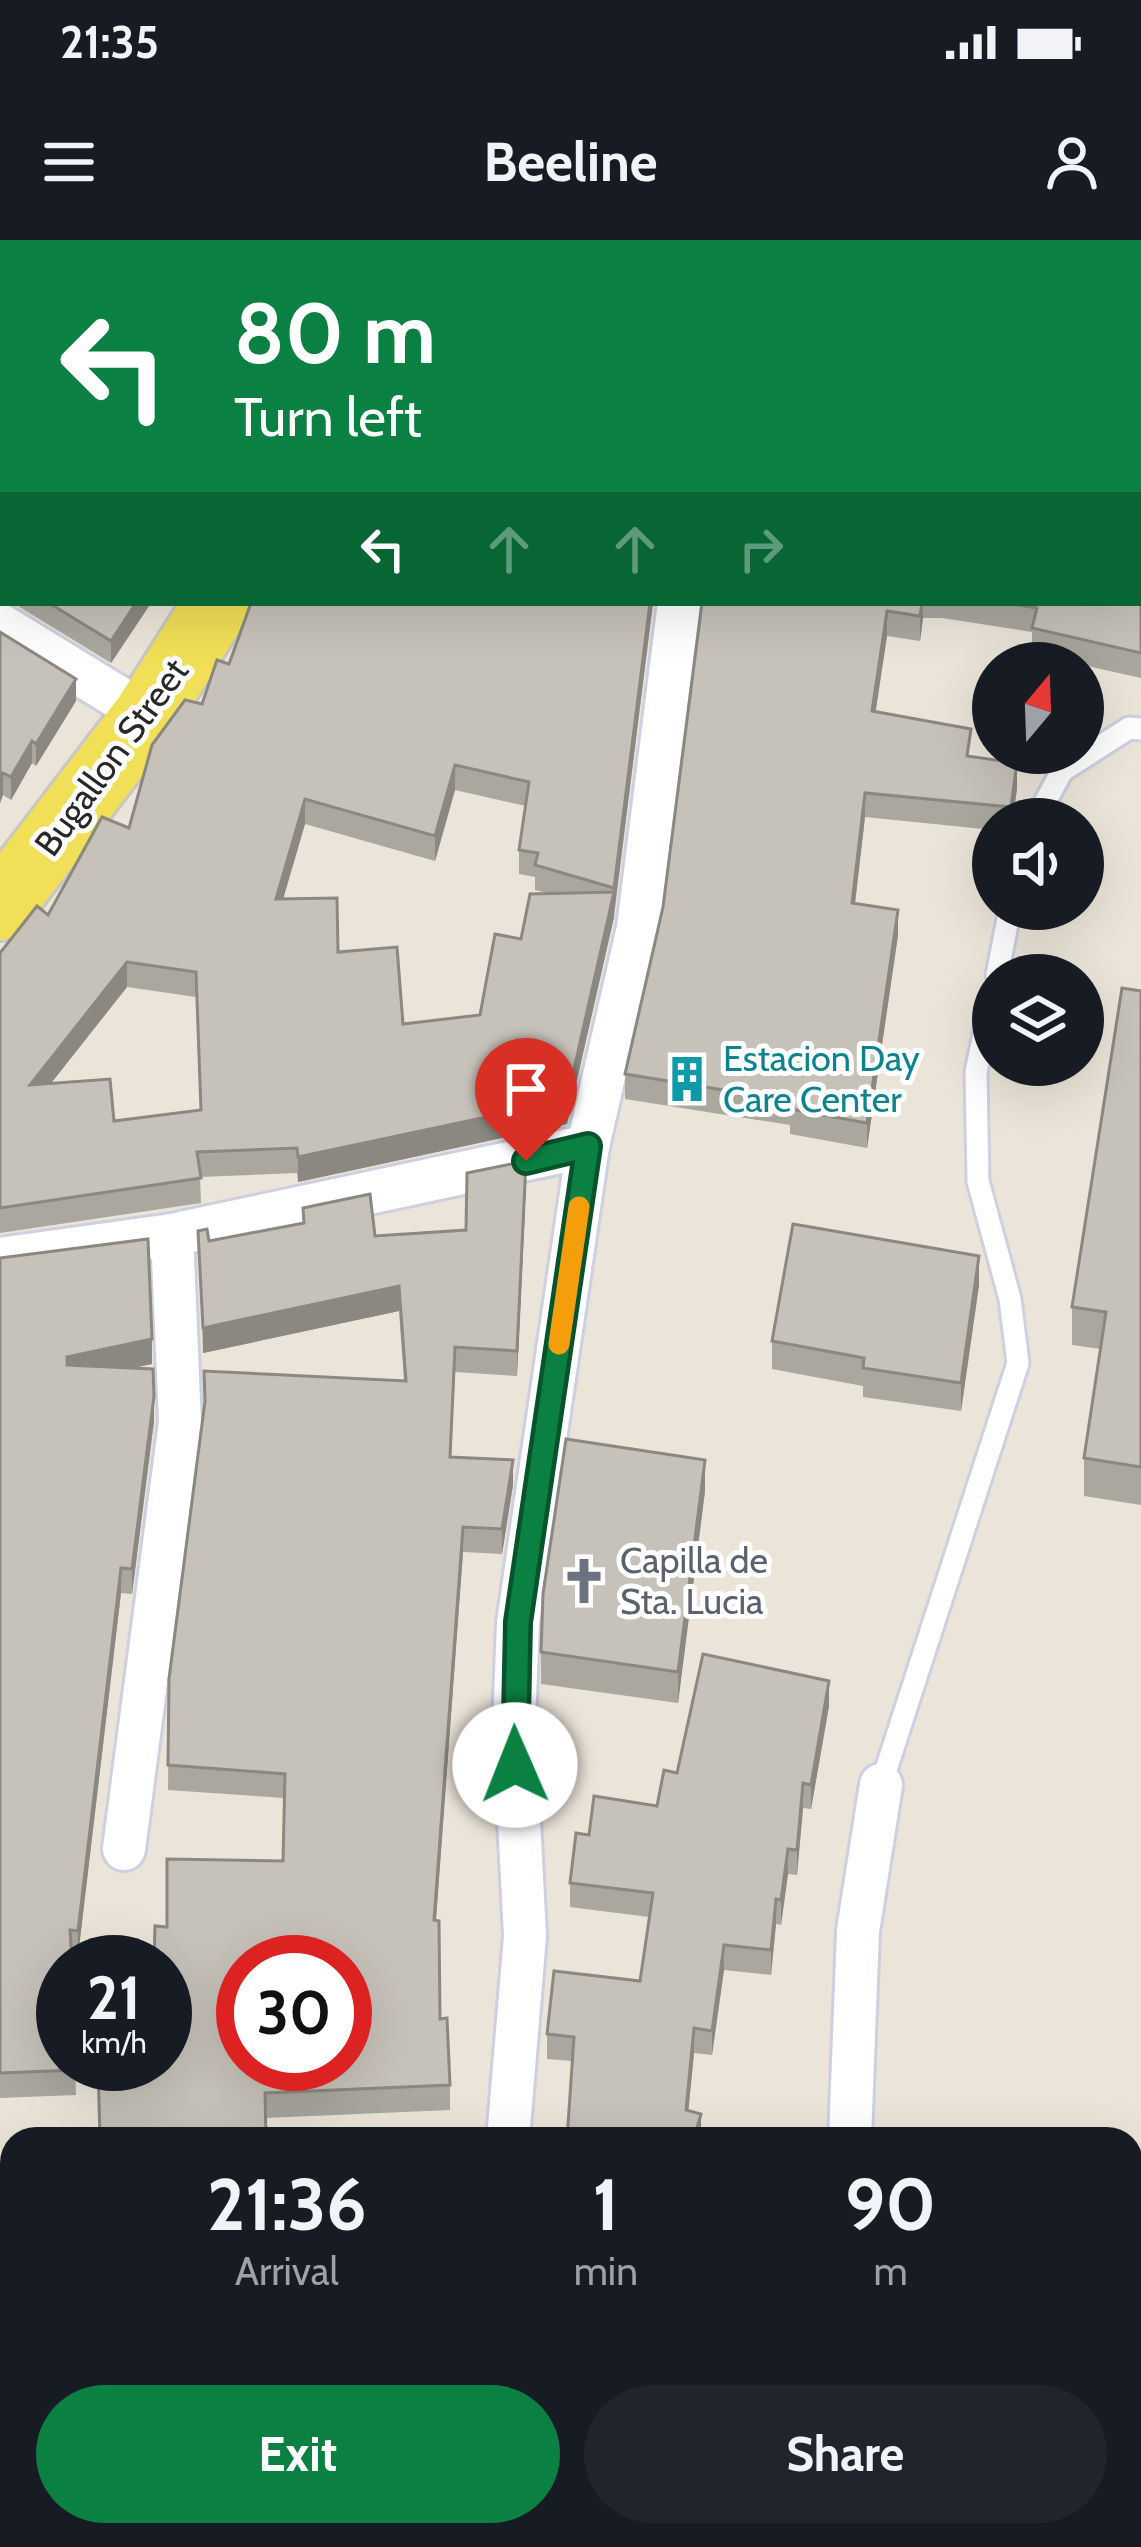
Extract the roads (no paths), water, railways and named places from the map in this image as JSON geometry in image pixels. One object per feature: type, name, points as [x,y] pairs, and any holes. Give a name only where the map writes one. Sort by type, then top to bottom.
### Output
[{"type":"main road","name":"Bugallon Street","points":[[0,907],[147,715],[216,606]]},
{"type":"street","points":[[509,2127],[525,1936],[514,1724],[518,1622],[588,1146],[638,928],[679,606]]},
{"type":"street","points":[[0,625],[147,715]]},
{"type":"street","points":[[0,1259],[172,1235],[588,1146]]},
{"type":"street","points":[[124,1850],[180,1422],[172,1235]]},
{"type":"street","points":[[850,2127],[858,1931],[881,1785]]},
{"type":"lane","points":[[1047,798],[1062,771],[1130,728],[1141,729]]},
{"type":"lane","points":[[881,1785],[1018,1363],[1010,1299],[978,1181],[976,1086]]},
{"type":"place","name":"Estacion Day Care Center","points":[[687,1079]]},
{"type":"place","name":"Capilla de Sta. Lucia","points":[[584,1581]]}]
